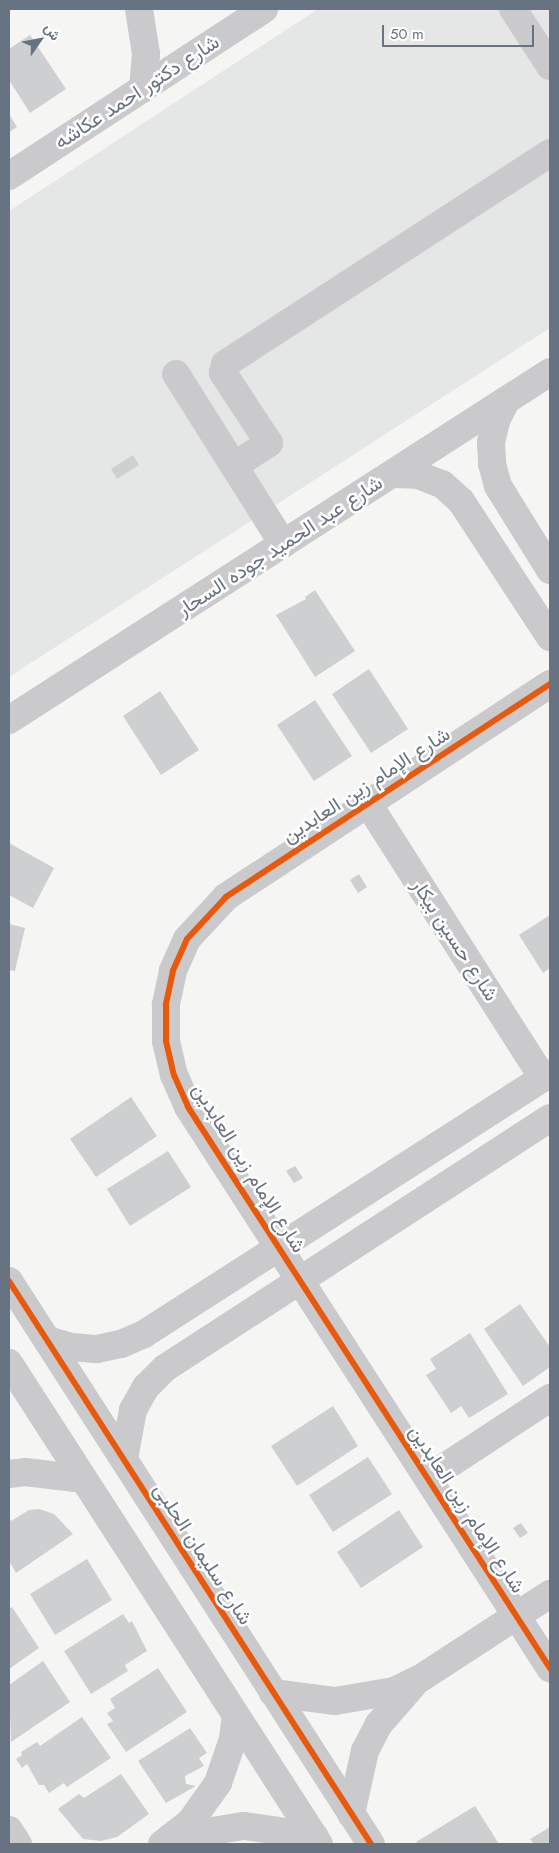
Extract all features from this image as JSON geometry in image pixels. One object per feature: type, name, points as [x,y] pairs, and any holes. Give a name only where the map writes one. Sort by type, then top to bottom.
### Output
[{"type":"street","points":[[139,9],[146,54],[143,89]]},
{"type":"street","name":"شارع دكتور احمد عكاشه","points":[[9,176],[264,9]]},
{"type":"street","points":[[513,9],[550,66]]},
{"type":"street","points":[[234,466],[269,443],[223,373],[225,364],[550,153]]},
{"type":"street","name":"شارع عبد الحميد جوده السحار","points":[[9,720],[550,372]]},
{"type":"street","points":[[176,374],[283,544]]},
{"type":"street","points":[[506,401],[496,421],[491,442],[492,464],[498,486],[550,570]]},
{"type":"street","points":[[393,474],[418,474],[434,481],[461,501],[550,638]]},
{"type":"street","name":"شارع الإمام زين العابدين","points":[[550,684],[367,802],[226,897],[188,939],[173,971],[166,1006],[166,1040],[174,1075],[188,1107],[550,1668]]},
{"type":"street","name":"شارع حسين بيكار","points":[[367,802],[547,1075]]},
{"type":"street","points":[[47,1340],[89,1348],[121,1344],[144,1334],[547,1075]]},
{"type":"street","points":[[124,1459],[133,1410],[146,1387],[165,1368],[550,1118]]},
{"type":"street","name":"شارع سليمان الحلبى","points":[[9,1280],[370,1844]]},
{"type":"street","points":[[9,1363],[316,1840]]},
{"type":"street","points":[[428,1478],[550,1398]]},
{"type":"street","points":[[9,1474],[25,1472],[84,1479]]},
{"type":"street","points":[[158,1594],[195,1571]]},
{"type":"street","points":[[351,1814],[362,1759],[379,1724],[398,1698],[422,1678],[550,1594]]},
{"type":"street","points":[[273,1693],[335,1702],[394,1691],[422,1678]]},
{"type":"street","points":[[168,1840],[196,1815],[218,1783],[231,1746],[236,1716]]},
{"type":"street","points":[[168,1840],[244,1826],[316,1840]]},
{"type":"street","points":[[9,1830],[18,1844]]},
{"type":"shaded area","points":[[318,9],[550,9],[550,328],[9,677],[9,211]]},
{"type":"building","points":[[30,35],[66,89],[30,113],[9,80],[9,49]]},
{"type":"building","points":[[9,114],[17,127],[9,132]]},
{"type":"building","points":[[133,455],[139,465],[117,479],[111,469]]},
{"type":"building","points":[[315,590],[355,651],[315,677],[276,615],[306,599],[305,597]]},
{"type":"building","points":[[369,669],[408,729],[371,753],[332,694]]},
{"type":"building","points":[[160,691],[199,750],[161,775],[123,716]]},
{"type":"building","points":[[315,700],[352,756],[314,781],[277,725]]},
{"type":"building","points":[[9,843],[54,868],[33,908],[9,895]]},
{"type":"building","points":[[359,874],[367,887],[358,893],[350,880]]},
{"type":"building","points":[[550,915],[550,968],[543,973],[519,935]]},
{"type":"building","points":[[9,924],[25,928],[15,971],[9,970]]},
{"type":"building","points":[[131,1097],[157,1136],[96,1177],[70,1139]]},
{"type":"building","points":[[168,1151],[191,1187],[130,1226],[107,1189]]},
{"type":"building","points":[[295,1166],[303,1178],[294,1183],[286,1171]]},
{"type":"building","points":[[520,1304],[550,1347],[550,1367],[523,1386],[484,1329]]},
{"type":"building","points":[[470,1333],[508,1394],[469,1418],[461,1406],[451,1413],[426,1375],[436,1369],[430,1359]]},
{"type":"building","points":[[333,1406],[358,1446],[297,1486],[271,1446]]},
{"type":"building","points":[[368,1457],[392,1494],[333,1532],[309,1495]]},
{"type":"building","points":[[39,1509],[54,1514],[73,1534],[16,1573],[9,1561],[9,1518],[11,1521],[29,1510]]},
{"type":"building","points":[[399,1510],[423,1547],[361,1588],[337,1552]]},
{"type":"building","points":[[521,1523],[528,1533],[520,1538],[513,1528]]},
{"type":"building","points":[[87,1559],[112,1600],[55,1635],[30,1594]]},
{"type":"building","points":[[12,1607],[39,1648],[9,1669],[9,1609]]},
{"type":"building","points":[[123,1614],[129,1623],[132,1621],[147,1651],[125,1665],[128,1671],[91,1694],[64,1651]]},
{"type":"building","points":[[43,1661],[70,1702],[11,1742],[9,1685]]},
{"type":"building","points":[[158,1668],[187,1712],[126,1752],[107,1724],[113,1721],[107,1713],[115,1708],[110,1699]]},
{"type":"building","points":[[82,1717],[111,1758],[67,1787],[64,1783],[49,1793],[44,1785],[39,1785],[27,1764],[22,1768],[16,1759],[22,1755],[21,1752],[37,1742],[40,1746]]},
{"type":"building","points":[[190,1728],[207,1753],[199,1758],[204,1766],[185,1776],[186,1784],[196,1786],[166,1803],[138,1761]]},
{"type":"building","points":[[121,1774],[149,1814],[117,1837],[101,1841],[83,1839],[58,1809],[79,1794],[84,1798]]},
{"type":"building","points":[[475,1806],[499,1844],[418,1844],[416,1842]]},
{"type":"building","points":[[550,1827],[550,1844],[534,1844],[530,1839]]},
{"type":"cycle path","points":[[550,684],[226,897],[187,939],[173,971],[166,1005],[166,1041],[174,1075],[188,1107],[550,1668]]},
{"type":"cycle path","points":[[9,1281],[371,1844]]}]
